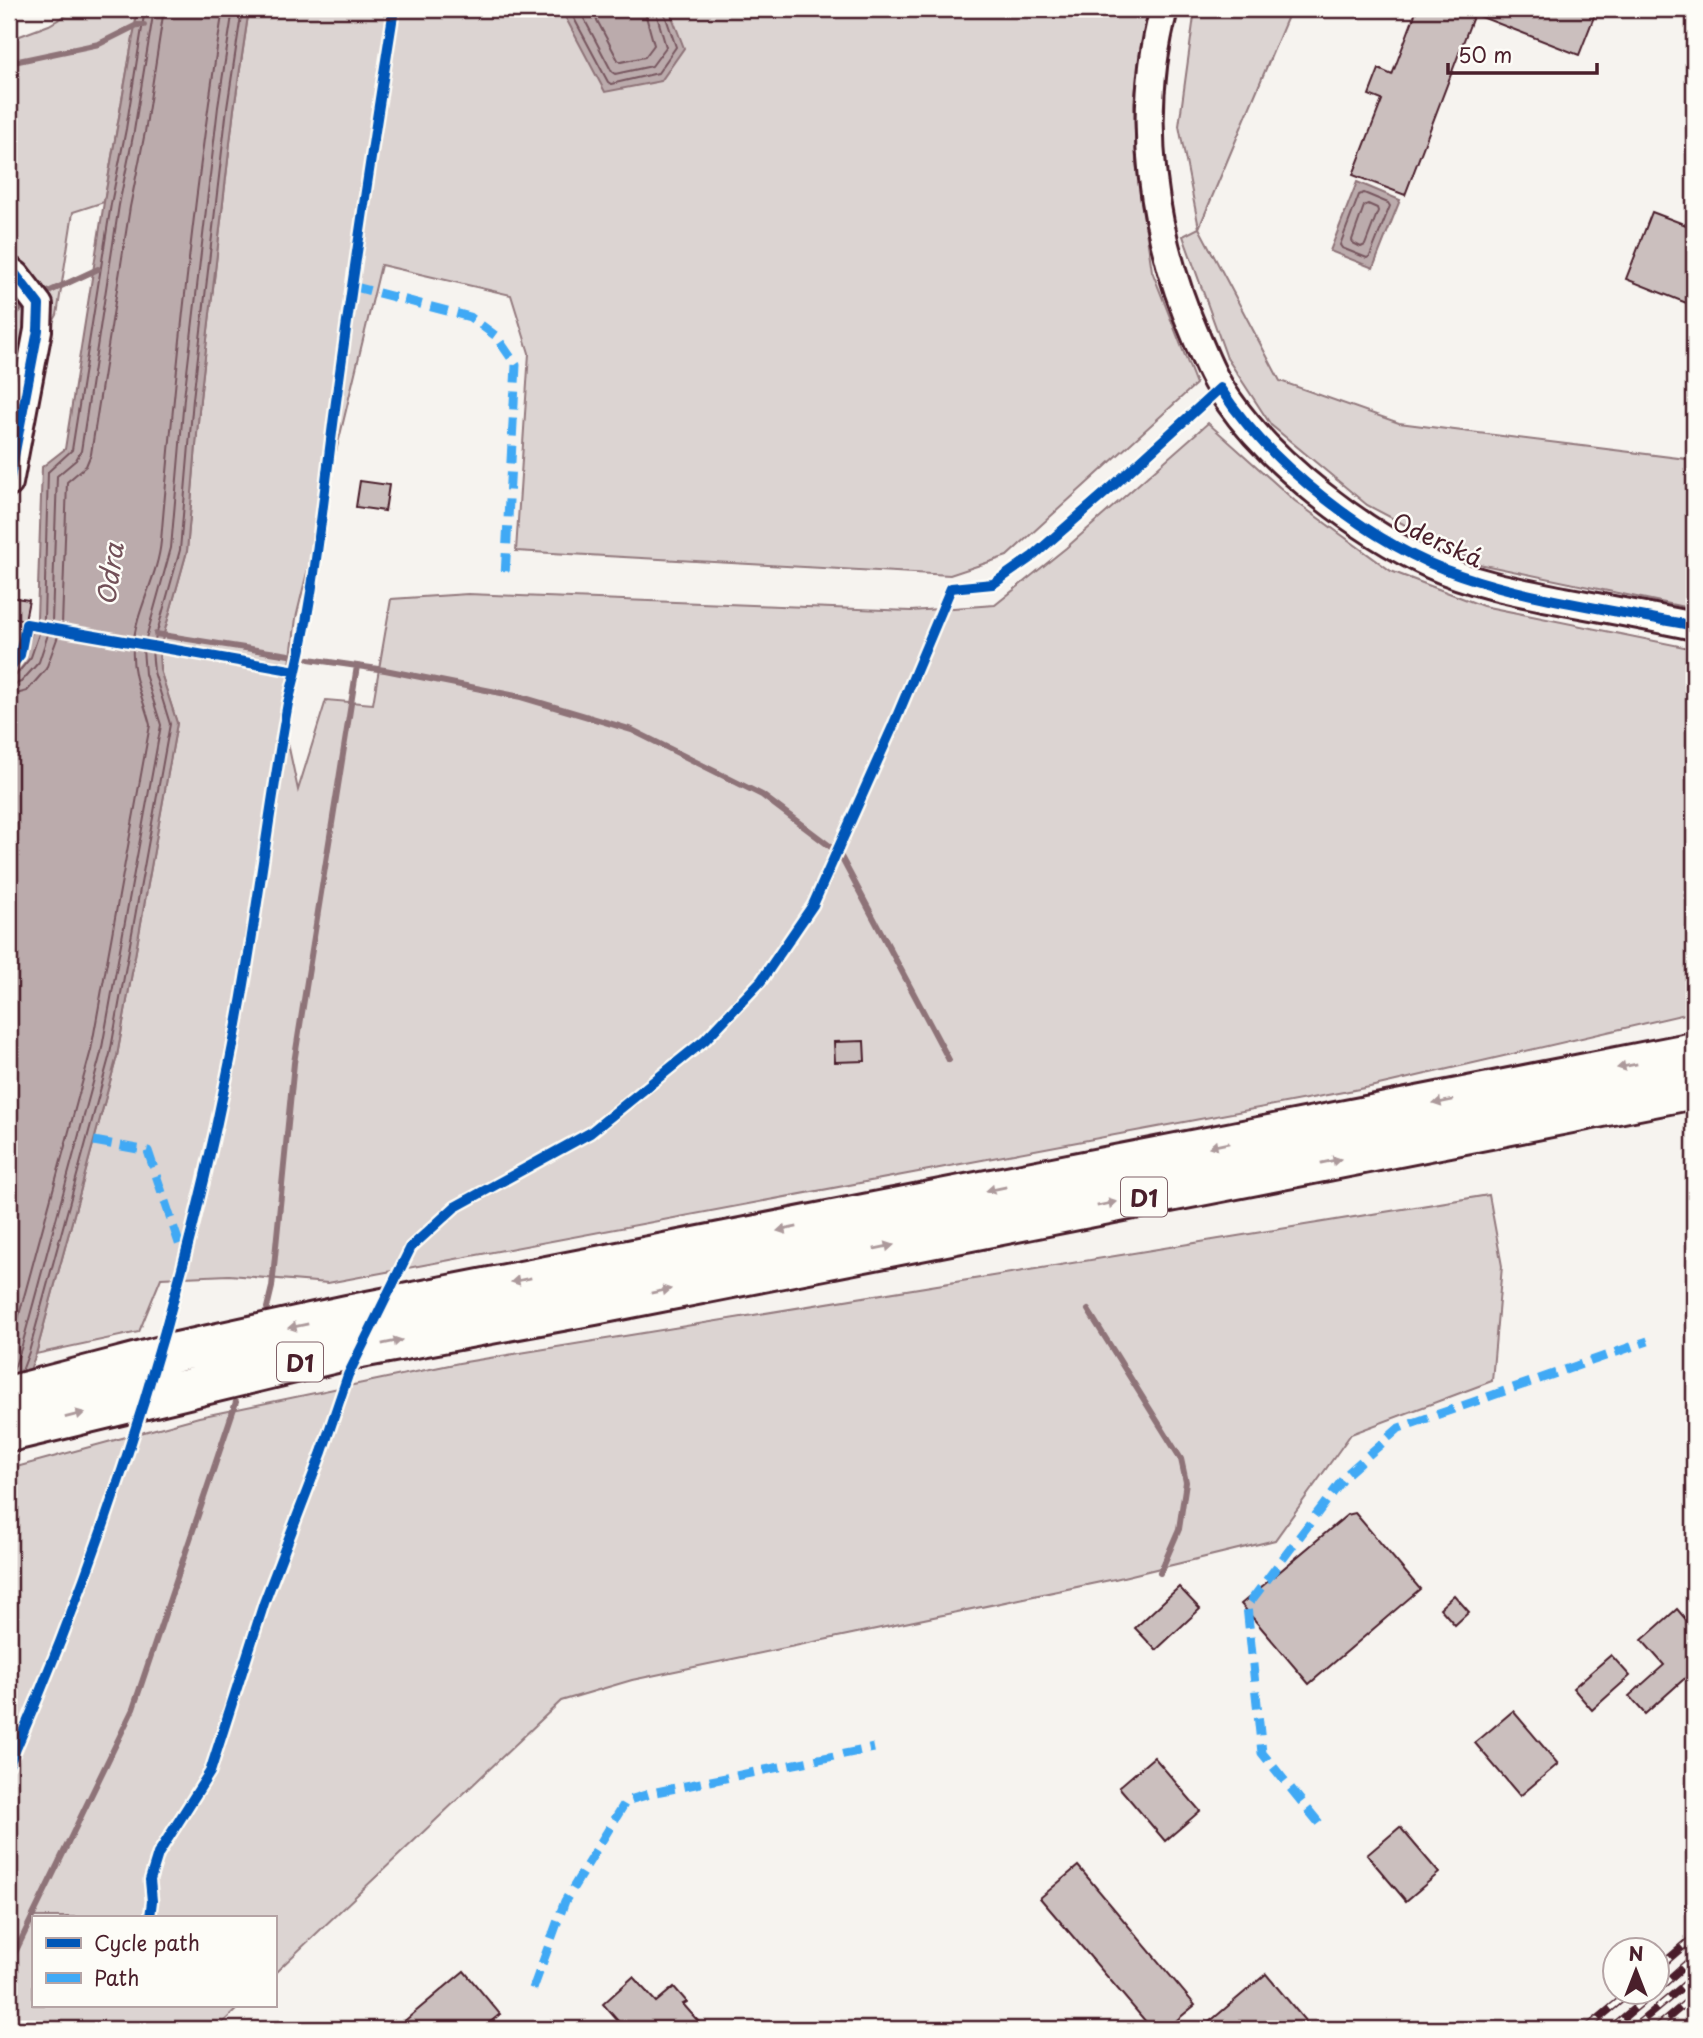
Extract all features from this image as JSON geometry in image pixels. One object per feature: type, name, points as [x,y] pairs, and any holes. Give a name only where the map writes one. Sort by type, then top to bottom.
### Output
[{"type":"highway","name":"D1","points":[[9,1396],[177,1352],[588,1266],[1694,1052]]},
{"type":"highway","name":"D1","points":[[9,1432],[344,1351],[594,1305],[1694,1089]]},
{"type":"street","name":"Oderská","points":[[1164,9],[1155,51],[1151,111],[1152,171],[1160,230],[1177,287],[1203,353],[1220,388],[1246,424],[1317,491],[1384,538],[1432,565],[1506,589],[1694,626]]},
{"type":"street","points":[[9,270],[39,305],[38,330],[9,483]]},
{"type":"shaded area","points":[[77,9],[138,9],[104,202],[73,212],[57,315],[20,380],[9,422],[9,40],[49,25]]},
{"type":"shaded area","points":[[249,9],[1151,9],[1141,45],[1134,103],[1136,163],[1152,271],[1196,384],[1007,556],[950,575],[516,551],[529,353],[511,295],[381,265],[296,618],[283,720],[298,790],[326,700],[373,704],[391,599],[468,594],[911,611],[995,605],[1066,548],[1208,423],[1295,501],[1391,571],[1483,606],[1694,649],[1694,1012],[1370,1087],[328,1283],[229,1275],[161,1278],[139,1332],[36,1354],[117,1056],[177,723],[160,670],[159,651],[187,551],[200,399],[234,109]]},
{"type":"shaded area","points":[[1195,9],[1291,9],[1199,228],[1179,126]]},
{"type":"shaded area","points":[[1199,228],[1280,381],[1399,423],[1694,460],[1694,609],[1479,564],[1367,505],[1271,425],[1227,358],[1183,236]]},
{"type":"shaded area","points":[[1489,1195],[1502,1266],[1492,1381],[1351,1434],[1275,1540],[1115,1579],[632,1680],[561,1701],[276,1972],[276,1916],[32,1916],[32,2007],[239,2007],[216,2029],[9,2029],[9,1469],[199,1417],[459,1363]]},
{"type":"water","name":"Odra","points":[[138,9],[249,9],[234,109],[200,399],[187,551],[159,651],[160,670],[177,723],[117,1056],[36,1354],[9,1426],[9,673],[25,653],[37,618],[42,467],[65,449]]},
{"type":"water","points":[[561,9],[669,9],[684,48],[661,81],[605,92]]},
{"type":"water","points":[[1357,182],[1400,200],[1373,268],[1330,251]]},
{"type":"building","points":[[1417,9],[1597,9],[1579,55],[1474,14],[1405,195],[1353,175],[1382,100],[1369,95],[1379,69],[1392,75]]},
{"type":"building","points":[[1652,212],[1694,228],[1694,306],[1626,279]]},
{"type":"building","points":[[360,481],[389,485],[385,511],[356,507]]},
{"type":"building","points":[[9,597],[29,600],[25,620],[9,617]]},
{"type":"building","points":[[864,1041],[865,1061],[835,1062],[834,1042]]},
{"type":"building","points":[[1355,1513],[1420,1589],[1309,1684],[1241,1604],[1347,1515]]},
{"type":"building","points":[[1179,1587],[1200,1609],[1156,1650],[1135,1628]]},
{"type":"building","points":[[1454,1595],[1469,1612],[1455,1625],[1440,1608]]},
{"type":"building","points":[[1677,1609],[1694,1629],[1694,1670],[1645,1714],[1629,1696],[1664,1665],[1642,1640]]},
{"type":"building","points":[[1611,1655],[1630,1676],[1592,1710],[1573,1688]]},
{"type":"building","points":[[1513,1711],[1558,1764],[1520,1796],[1475,1743]]},
{"type":"building","points":[[1154,1757],[1200,1811],[1165,1841],[1119,1787]]},
{"type":"building","points":[[1400,1827],[1439,1873],[1406,1901],[1367,1855]]},
{"type":"building","points":[[1078,1866],[1195,2005],[1166,2029],[1152,2029],[1040,1898]]},
{"type":"building","points":[[464,1971],[500,2014],[482,2029],[395,2029]]},
{"type":"building","points":[[1266,1974],[1312,2029],[1201,2029]]},
{"type":"building","points":[[633,1977],[656,2002],[674,1987],[687,2002],[683,2004],[705,2029],[625,2029],[603,2004]]},
{"type":"waterway","points":[[9,63],[99,44],[137,25],[144,25]]},
{"type":"waterway","points":[[46,293],[98,269]]},
{"type":"waterway","points":[[9,317],[27,304]]},
{"type":"waterway","points":[[156,634],[289,655]]},
{"type":"waterway","points":[[309,659],[385,670],[521,697],[632,730],[762,795],[831,847]]},
{"type":"waterway","points":[[267,1308],[272,1287],[294,1063],[357,666]]},
{"type":"waterway","points":[[840,855],[949,1060]]},
{"type":"waterway","points":[[1088,1310],[1181,1459],[1186,1482],[1179,1529],[1160,1573]]},
{"type":"waterway","points":[[33,1916],[133,1709],[236,1402]]},
{"type":"waterway","points":[[9,1965],[32,1918]]},
{"type":"railway","points":[[1672,1956],[1694,1937]]},
{"type":"railway","points":[[1672,1977],[1694,1957]]},
{"type":"railway","points":[[1632,2029],[1694,1977]]},
{"type":"railway","points":[[1655,2029],[1694,1996]]},
{"type":"railway","points":[[1586,2029],[1612,2007]]},
{"type":"railway","points":[[1610,2029],[1636,2007]]},
{"type":"marked path","points":[[352,286],[470,317],[496,336],[516,365],[505,577]]},
{"type":"marked path","points":[[94,1141],[148,1151],[183,1255]]},
{"type":"marked path","points":[[1319,1823],[1262,1753],[1247,1606],[1347,1474],[1399,1428],[1648,1341]]},
{"type":"marked path","points":[[533,1989],[565,1901],[626,1801],[656,1792],[874,1748]]},
{"type":"cycle path","points":[[9,1765],[44,1682],[108,1512],[163,1339],[208,1164],[236,1029],[288,703],[311,594],[349,309],[394,9]]},
{"type":"cycle path","points":[[9,270],[39,305],[38,330],[9,483]]},
{"type":"cycle path","points":[[150,1916],[150,1880],[158,1854],[210,1772],[264,1603],[322,1452],[348,1375],[411,1247],[455,1207],[590,1133],[705,1040],[761,981],[813,905],[951,588],[993,584],[1033,556],[1220,388],[1241,417],[1295,473],[1359,523],[1427,562],[1460,575],[1516,591],[1694,626]]},
{"type":"cycle path","points":[[9,669],[20,655],[26,624],[296,671]]}]
